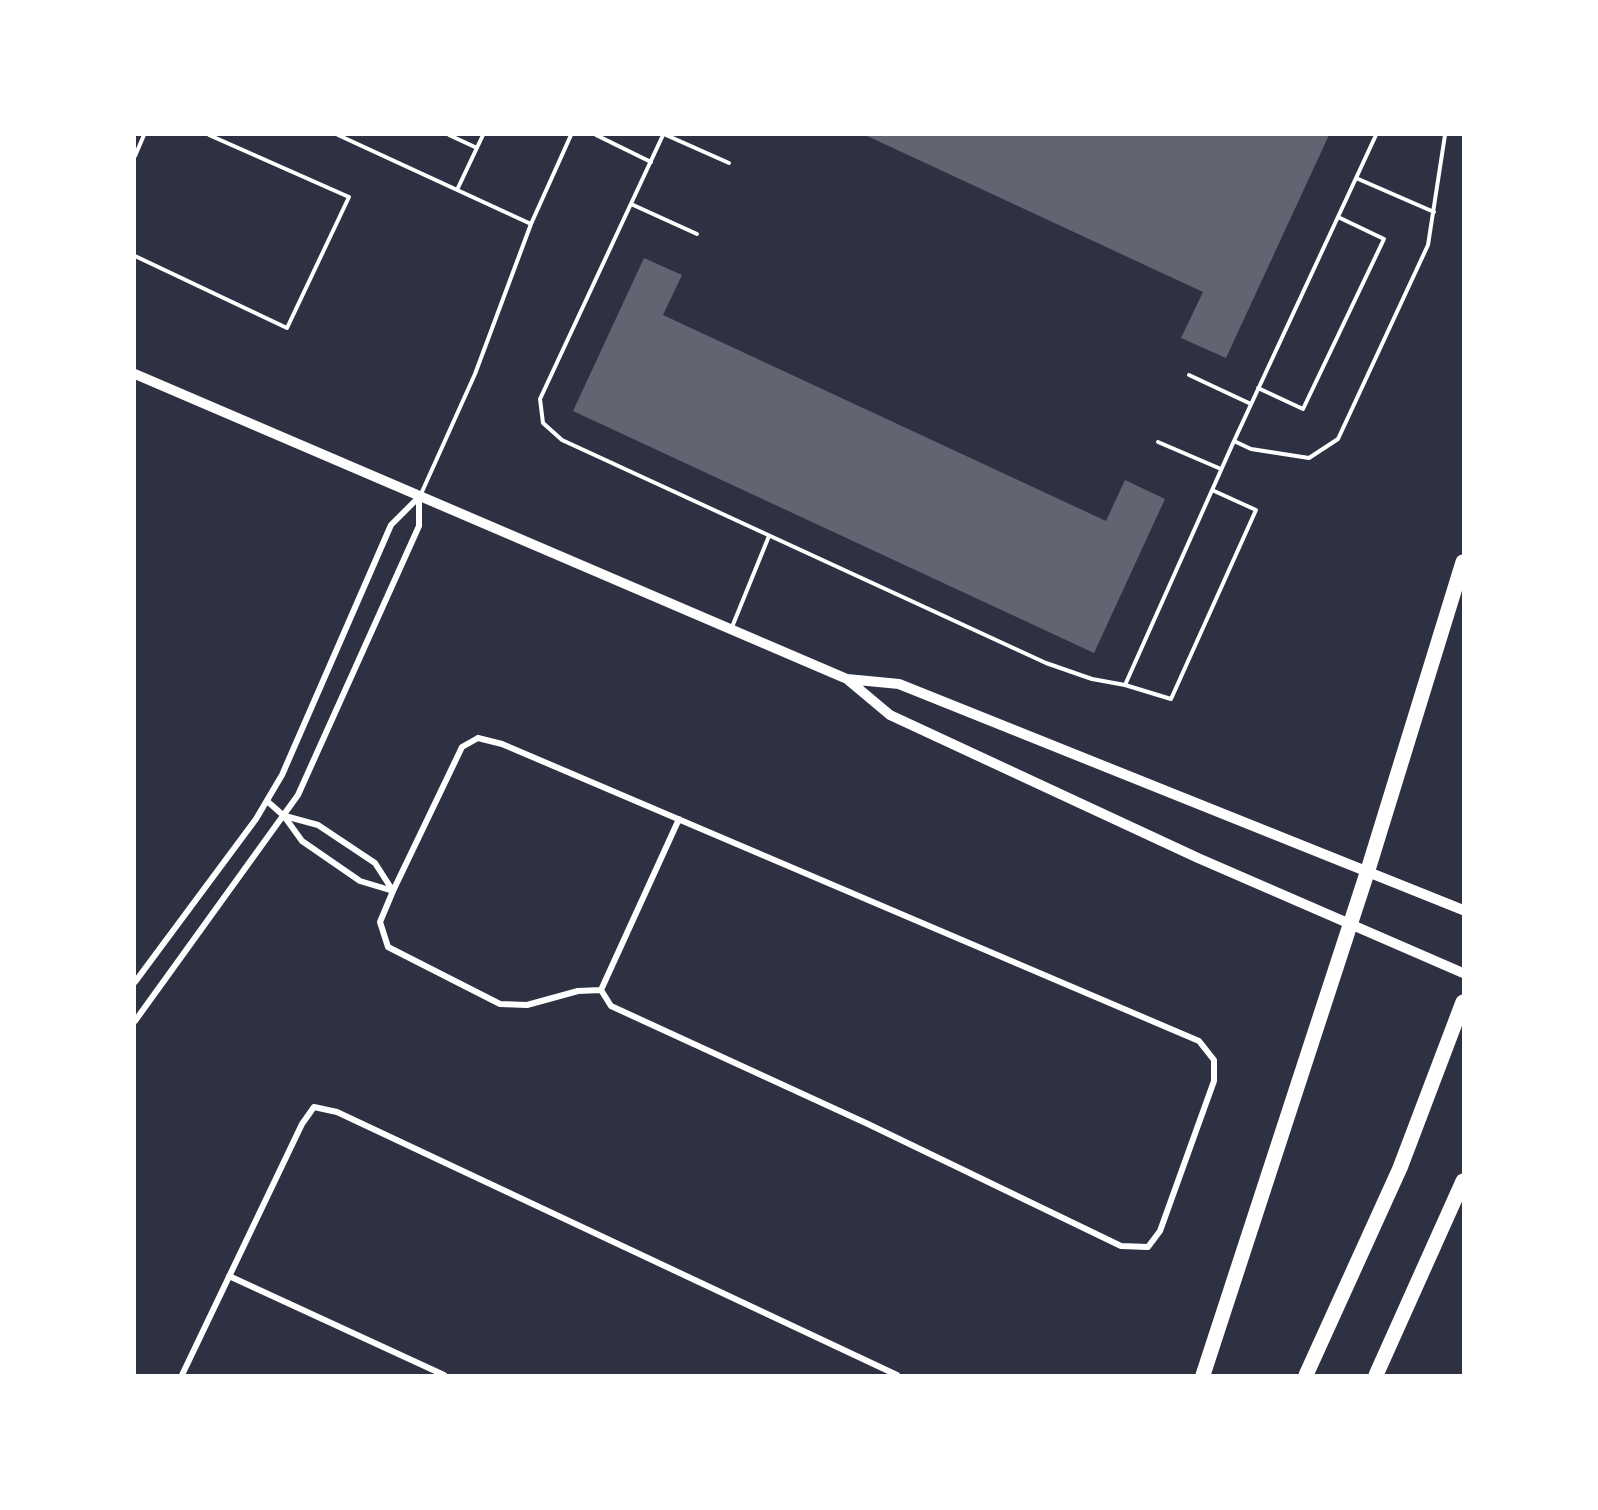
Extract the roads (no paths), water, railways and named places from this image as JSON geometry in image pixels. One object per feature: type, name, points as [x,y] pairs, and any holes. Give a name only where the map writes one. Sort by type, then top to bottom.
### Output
[{"type":"highway","points":[[1203,1375],[1368,870],[1463,562]]},
{"type":"highway","points":[[1306,1375],[1396,1178],[1463,1002]]},
{"type":"highway","points":[[1376,1375],[1463,1181]]},
{"type":"main road","points":[[135,374],[847,679],[890,714],[1198,858],[1463,973]]},
{"type":"main road","points":[[847,679],[899,684],[1463,910]]},
{"type":"street","points":[[135,982],[267,801],[298,744],[391,525],[419,497]]},
{"type":"street","points":[[135,1021],[284,816],[319,754],[419,526],[419,497]]},
{"type":"street","points":[[478,738],[502,744],[1199,1041],[1214,1060],[1214,1082],[1160,1231],[1148,1247],[1121,1246],[868,1124],[611,1006],[601,990],[578,991],[527,1005],[500,1004],[387,947],[380,922],[393,891],[462,747],[478,738]]},
{"type":"street","points":[[267,801],[284,816],[302,841],[360,880],[393,891]]},
{"type":"street","points":[[284,816],[318,825],[375,863],[393,891]]},
{"type":"street","points":[[601,990],[679,819]]},
{"type":"street","points":[[182,1375],[302,1124],[314,1107],[337,1112],[897,1375]]},
{"type":"street","points":[[230,1276],[444,1375]]},
{"type":"lane","points":[[135,156],[144,135]]},
{"type":"lane","points":[[135,256],[287,328],[349,197],[208,135]]},
{"type":"lane","points":[[338,135],[531,225]]},
{"type":"lane","points":[[449,135],[477,148]]},
{"type":"lane","points":[[457,190],[483,135]]},
{"type":"lane","points":[[419,497],[475,374],[531,225],[571,135]]},
{"type":"lane","points":[[596,135],[651,162]]},
{"type":"lane","points":[[729,163],[665,135],[540,399],[543,423],[562,440],[1046,663],[1092,679],[1125,685],[1171,699],[1256,510],[1212,490]]},
{"type":"lane","points":[[1125,685],[1233,441],[1376,135]]},
{"type":"lane","points":[[1233,441],[1251,449],[1309,458],[1338,439],[1428,245],[1445,135]]},
{"type":"lane","points":[[1356,178],[1434,212]]},
{"type":"lane","points":[[631,204],[697,234]]},
{"type":"lane","points":[[1258,388],[1304,409],[1384,239],[1338,217]]},
{"type":"lane","points":[[1189,375],[1251,404]]},
{"type":"lane","points":[[1158,442],[1221,469]]},
{"type":"lane","points":[[731,629],[769,536]]}]
